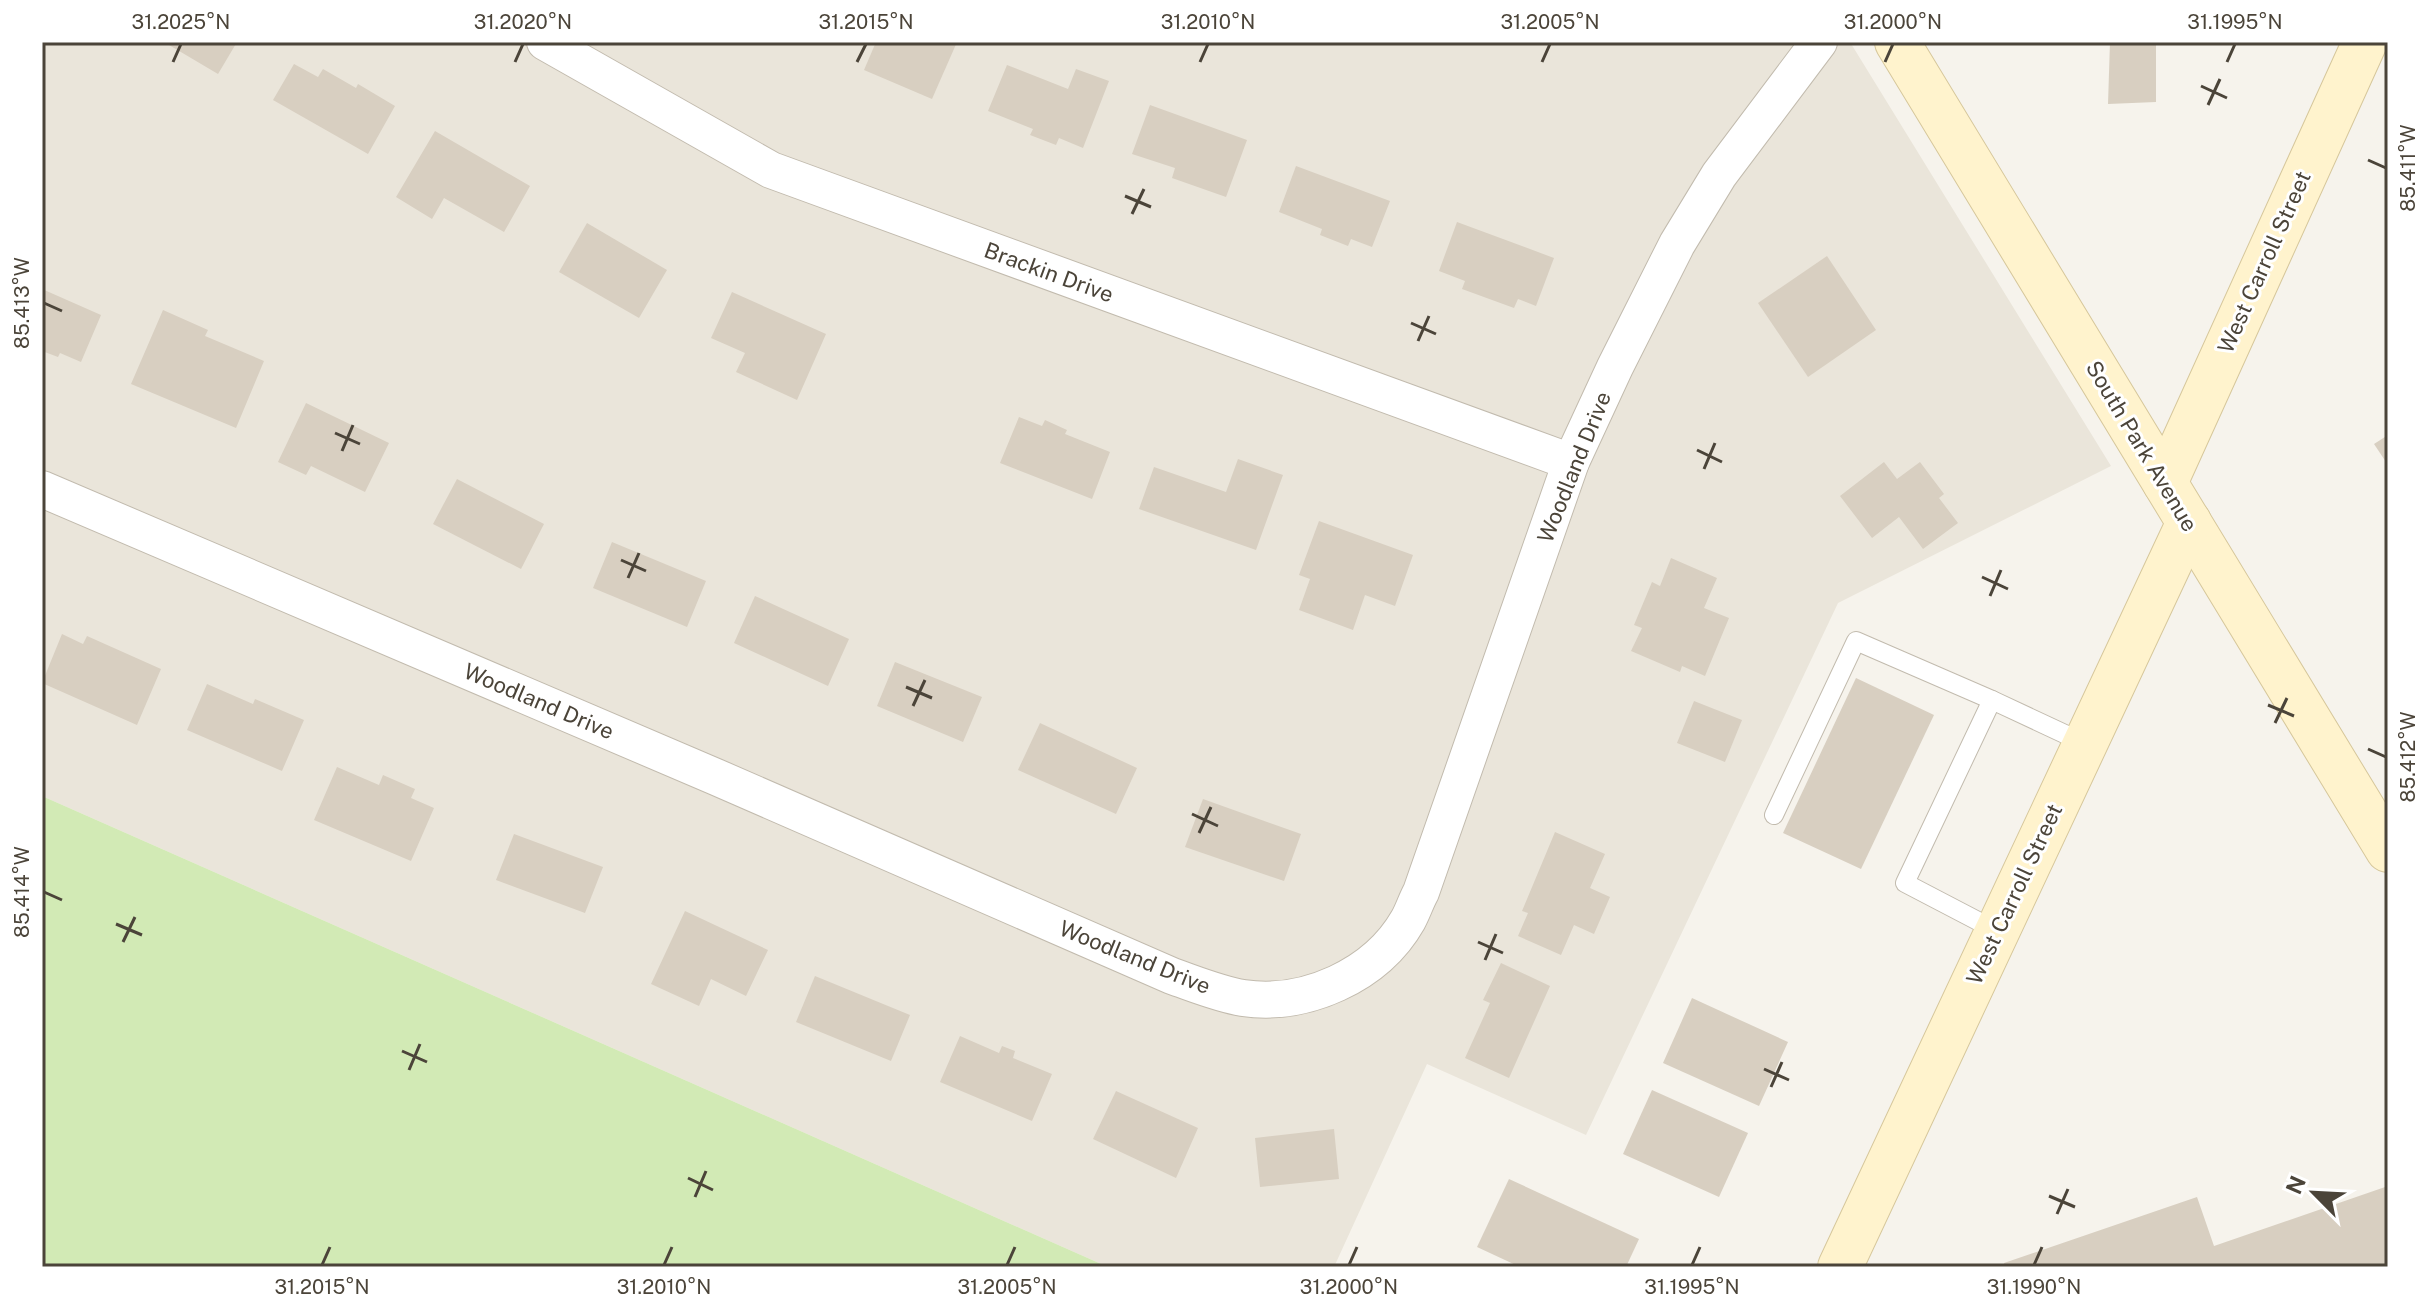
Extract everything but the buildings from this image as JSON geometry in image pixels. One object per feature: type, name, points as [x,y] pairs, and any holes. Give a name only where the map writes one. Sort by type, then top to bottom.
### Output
[{"type":"street","name":"Brackin Drive","points":[[545,42],[771,170],[1571,462]]},
{"type":"street","name":"Woodland Drive","points":[[42,489],[1172,976],[1243,998],[1283,1000],[1317,992],[1355,974],[1385,950],[1407,922],[1421,892],[1571,462],[1615,367],[1677,244],[1719,175],[1819,42]]},
{"type":"street","name":"South Park Avenue","points":[[1897,42],[2189,522],[2381,824]]},
{"type":"street","name":"West Carroll Street","points":[[2165,483],[2365,42]]},
{"type":"street","name":"West Carroll Street","points":[[1840,1267],[2189,522]]},
{"type":"lane","points":[[1774,815],[1856,641],[2084,743]]},
{"type":"lane","points":[[1992,700],[1905,883],[1997,931]]},
{"type":"shaded area","points":[[42,42],[1850,42],[2111,466],[1838,603],[1586,1135],[1427,1064],[1334,1267],[1108,1267],[42,796]]},
{"type":"green space","points":[[42,796],[1108,1267],[42,1267]]}]
